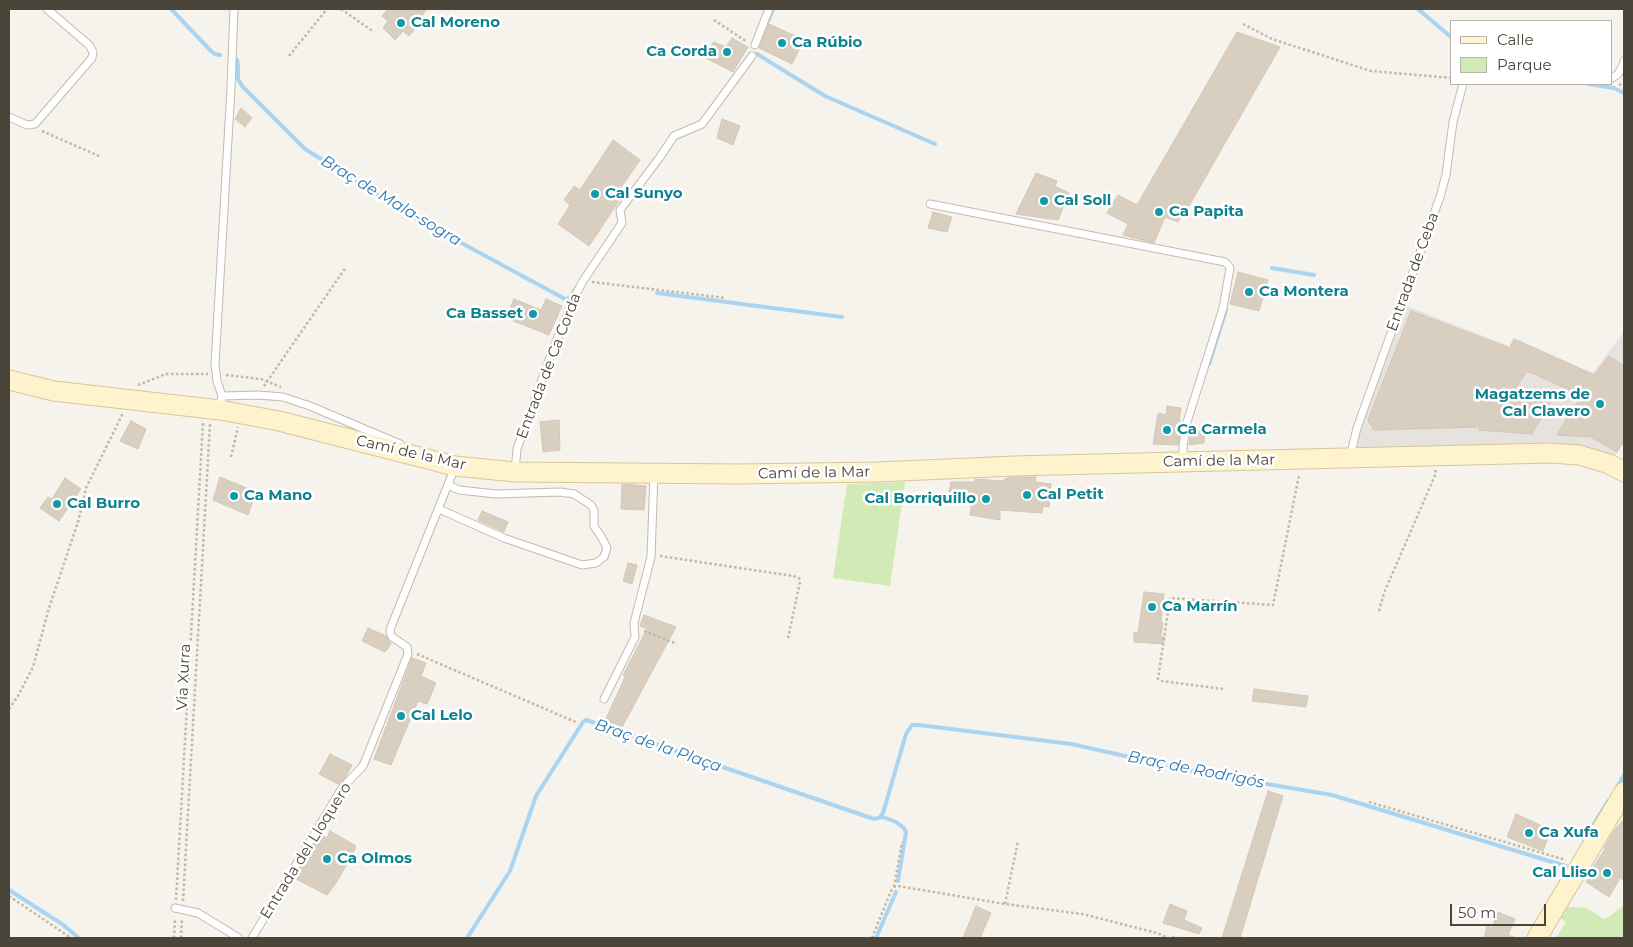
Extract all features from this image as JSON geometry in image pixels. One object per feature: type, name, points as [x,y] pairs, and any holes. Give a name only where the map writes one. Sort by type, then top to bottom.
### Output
[{"type":"main road","name":"Camí de la Mar","points":[[9,380],[54,391],[132,393],[279,421],[455,466],[515,472],[739,474],[878,472],[1014,466],[1551,453],[1579,455],[1610,464],[1624,472]]},
{"type":"main road","points":[[1537,938],[1624,792]]},
{"type":"lane","points":[[9,117],[27,125],[35,124],[92,58],[93,52],[89,45],[47,9]]},
{"type":"lane","points":[[234,9],[214,408],[258,395],[283,397],[310,406],[396,442],[433,460]]},
{"type":"lane","points":[[755,45],[769,9]]},
{"type":"lane","name":"Entrada de Ca Corda","points":[[515,472],[517,449],[552,349],[583,281],[622,223],[620,210],[660,158],[674,136],[702,124],[752,56]]},
{"type":"lane","points":[[1613,77],[1618,74],[1624,61]]},
{"type":"lane","name":"Entrada de Ceba","points":[[1350,458],[1357,428],[1440,197],[1446,175],[1453,122],[1463,85]]},
{"type":"lane","points":[[930,204],[1225,262],[1228,265],[1230,268],[1224,308],[1187,422],[1183,446],[1183,462]]},
{"type":"lane","points":[[408,651],[407,648],[392,638],[390,632],[455,466]]},
{"type":"lane","points":[[604,699],[635,637],[634,623],[651,554],[654,473]]},
{"type":"lane","points":[[439,509],[504,538],[582,565],[596,563],[604,557],[607,548],[594,526],[594,510],[591,504],[574,494],[560,492],[496,494],[459,490],[448,486]]},
{"type":"lane","name":"Entrada del Lloquero","points":[[252,938],[342,788],[363,766],[408,651]]},
{"type":"lane","points":[[179,909],[198,913],[239,938]]},
{"type":"path","points":[[289,56],[327,9]]},
{"type":"path","points":[[341,9],[374,32]]},
{"type":"path","points":[[714,20],[747,42],[755,45]]},
{"type":"path","points":[[1243,24],[1272,39],[1371,71],[1450,78]]},
{"type":"path","points":[[27,125],[100,156]]},
{"type":"path","points":[[258,395],[346,267]]},
{"type":"path","points":[[583,281],[726,298]]},
{"type":"path","points":[[9,709],[33,667],[49,608],[78,522],[86,488],[132,393],[166,374],[217,374],[261,379],[286,388]]},
{"type":"path","points":[[174,938],[179,909],[214,408]]},
{"type":"path","name":"Via Xurra","points":[[181,938],[179,909],[214,408]]},
{"type":"path","points":[[231,457],[241,414]]},
{"type":"path","points":[[1379,611],[1384,593],[1436,473],[1434,456]]},
{"type":"path","points":[[1223,690],[1162,682],[1158,679],[1170,598],[1274,605],[1302,459]]},
{"type":"path","points":[[651,554],[799,578],[800,582],[788,638]]},
{"type":"path","points":[[635,632],[642,630],[677,644]]},
{"type":"path","points":[[408,651],[578,723]]},
{"type":"path","points":[[1368,802],[1582,864]]},
{"type":"path","points":[[1004,904],[1018,841]]},
{"type":"path","points":[[872,938],[894,887],[902,842]]},
{"type":"path","points":[[894,887],[898,886],[1004,904],[1082,914],[1170,938],[1178,938]]},
{"type":"path","points":[[9,896],[71,938]]},
{"type":"shaded area","points":[[1402,304],[1509,346],[1514,338],[1593,373],[1624,331],[1624,443],[1609,464],[1579,455],[1350,458]]},
{"type":"green space","points":[[905,482],[890,586],[833,578],[847,484]]},
{"type":"green space","points":[[1624,905],[1624,938],[1556,938],[1566,922],[1560,918],[1565,907],[1587,908],[1604,919]]},
{"type":"building","name":"Cal Moreno","points":[[388,9],[427,9],[409,36],[403,31],[395,40],[383,28],[388,21],[382,16]]},
{"type":"building","name":"Ca Rúbio","points":[[769,24],[804,40],[792,64],[759,48]]},
{"type":"building","points":[[1237,32],[1280,47],[1189,206],[1186,205],[1178,222],[1165,217],[1154,243],[1123,235],[1128,224],[1107,213],[1118,195],[1137,205]]},
{"type":"building","name":"Ca Corda","points":[[732,38],[748,47],[733,72],[704,57],[714,42],[726,47]]},
{"type":"building","points":[[241,108],[252,118],[245,127],[235,119]]},
{"type":"building","points":[[722,119],[740,126],[733,145],[717,138]]},
{"type":"building","name":"Cal Sunyo","points":[[613,140],[640,160],[618,192],[623,195],[589,246],[558,224],[570,205],[564,200],[574,186],[580,190]]},
{"type":"building","name":"Cal Soll","points":[[1036,173],[1057,181],[1055,186],[1069,193],[1058,220],[1016,214]]},
{"type":"building","points":[[933,212],[952,217],[947,232],[928,228]]},
{"type":"building","name":"Ca Montera","points":[[1238,272],[1268,280],[1259,311],[1230,304]]},
{"type":"building","name":"Ca Basset","points":[[514,299],[541,310],[546,299],[562,306],[549,335],[506,318]]},
{"type":"building","points":[[1411,311],[1510,348],[1514,339],[1594,375],[1609,356],[1624,366],[1624,441],[1617,452],[1591,437],[1557,435],[1579,399],[1592,400],[1527,371],[1513,393],[1554,397],[1532,434],[1479,430],[1480,427],[1374,430],[1368,420]]},
{"type":"building","name":"Ca Carmela","points":[[1167,406],[1181,408],[1179,422],[1182,422],[1178,445],[1153,444],[1158,413],[1166,415]]},
{"type":"building","points":[[559,420],[560,450],[543,452],[540,422]]},
{"type":"building","points":[[131,421],[146,429],[138,449],[120,441]]},
{"type":"building","points":[[1192,425],[1197,426],[1196,430],[1205,432],[1204,443],[1189,445]]},
{"type":"building","name":"Ca Mano","points":[[220,477],[256,492],[248,515],[213,500]]},
{"type":"building","points":[[1009,477],[1036,477],[1035,482],[1051,484],[1049,507],[1043,506],[1042,513],[1000,510],[1000,520],[970,515],[973,494],[949,492],[951,482],[975,482],[975,479],[1002,481]]},
{"type":"building","name":"Cal Burro","points":[[65,478],[81,489],[59,521],[40,508],[48,497],[52,499]]},
{"type":"building","points":[[622,484],[646,486],[644,510],[621,509]]},
{"type":"building","points":[[482,511],[508,522],[504,532],[478,520]]},
{"type":"building","points":[[628,563],[637,565],[632,584],[623,581]]},
{"type":"building","name":"Ca Marrín","points":[[1144,592],[1164,594],[1161,622],[1163,622],[1161,635],[1158,636],[1164,637],[1163,644],[1134,642],[1134,632],[1138,633]]},
{"type":"building","points":[[644,615],[676,627],[621,729],[604,723],[625,677],[623,675],[647,629],[640,626]]},
{"type":"building","points":[[368,628],[386,636],[391,644],[385,652],[362,641]]},
{"type":"building","name":"Cal Lelo","points":[[412,658],[426,663],[421,676],[436,683],[427,704],[418,701],[391,765],[374,759]]},
{"type":"building","points":[[1254,689],[1308,696],[1306,707],[1252,701]]},
{"type":"building","points":[[330,754],[352,765],[345,778],[338,784],[319,774]]},
{"type":"building","points":[[1268,791],[1283,796],[1240,938],[1222,938]]},
{"type":"building","name":"Ca Xufa","points":[[1516,814],[1551,830],[1543,851],[1507,837]]},
{"type":"building","name":"Cal Lliso","points":[[1624,819],[1624,880],[1620,878],[1609,897],[1586,882],[1614,831]]},
{"type":"building","name":"Ca Olmos","points":[[330,831],[356,846],[336,883],[327,895],[294,878],[320,835],[327,838]]},
{"type":"building","points":[[1170,904],[1187,911],[1184,920],[1202,928],[1199,934],[1163,923]]},
{"type":"building","points":[[976,906],[991,913],[980,938],[963,938]]},
{"type":"building","points":[[1498,912],[1515,919],[1508,935],[1516,938],[1484,938],[1487,926],[1492,928]]},
{"type":"waterway","name":"Braç de Mala-sogra","points":[[171,9],[211,51],[220,55]]},
{"type":"waterway","points":[[768,21],[773,9]]},
{"type":"waterway","points":[[1418,9],[1450,36]]},
{"type":"waterway","points":[[757,54],[825,96],[935,144]]},
{"type":"waterway","name":"Braç de Mala-sogra","points":[[234,57],[237,60],[238,79],[242,86],[305,149],[393,206],[565,299],[570,298],[576,288]]},
{"type":"waterway","points":[[1594,85],[1614,88],[1624,93]]},
{"type":"waterway","points":[[1272,268],[1314,275]]},
{"type":"waterway","name":"Braç de Mala-sogra","points":[[657,293],[842,317]]},
{"type":"waterway","name":"Braç de Mala-sogra","points":[[1209,364],[1226,310]]},
{"type":"waterway","name":"Braç de la Plaça","points":[[467,938],[510,871],[536,796],[586,720],[874,819],[883,817],[896,822],[906,832],[898,881]]},
{"type":"waterway","name":"Braç de Rodrigós","points":[[880,817],[883,813],[906,734],[912,725],[919,725],[1071,744],[1202,773],[1332,795],[1569,867]]},
{"type":"waterway","name":"Braç de Rodrigós","points":[[1616,789],[1624,775]]},
{"type":"waterway","name":"Braç de Rodrigós","points":[[1584,840],[1608,801]]},
{"type":"waterway","name":"Braç de la Plaça","points":[[9,890],[62,924],[79,938]]},
{"type":"waterway","points":[[876,938],[896,892]]},
{"type":"place","name":"Cal Moreno","points":[[401,23]]},
{"type":"place","name":"Ca Rúbio","points":[[782,43]]},
{"type":"place","name":"Ca Corda","points":[[727,52]]},
{"type":"place","name":"Cal Sunyo","points":[[595,194]]},
{"type":"place","name":"Cal Soll","points":[[1044,201]]},
{"type":"place","name":"Ca Papita","points":[[1159,212]]},
{"type":"place","name":"Ca Montera","points":[[1249,292]]},
{"type":"place","name":"Ca Basset","points":[[533,314]]},
{"type":"place","name":"Magatzems de Cal Clavero","points":[[1600,404]]},
{"type":"place","name":"Ca Carmela","points":[[1167,430]]},
{"type":"place","name":"Cal Petit","points":[[1027,495]]},
{"type":"place","name":"Ca Mano","points":[[234,496]]},
{"type":"place","name":"Cal Borriquillo","points":[[986,499]]},
{"type":"place","name":"Cal Burro","points":[[57,504]]},
{"type":"place","name":"Ca Marrín","points":[[1152,607]]},
{"type":"place","name":"Cal Lelo","points":[[401,716]]},
{"type":"place","name":"Ca Xufa","points":[[1529,833]]},
{"type":"place","name":"Ca Olmos","points":[[327,859]]},
{"type":"place","name":"Cal Lliso","points":[[1607,873]]}]
